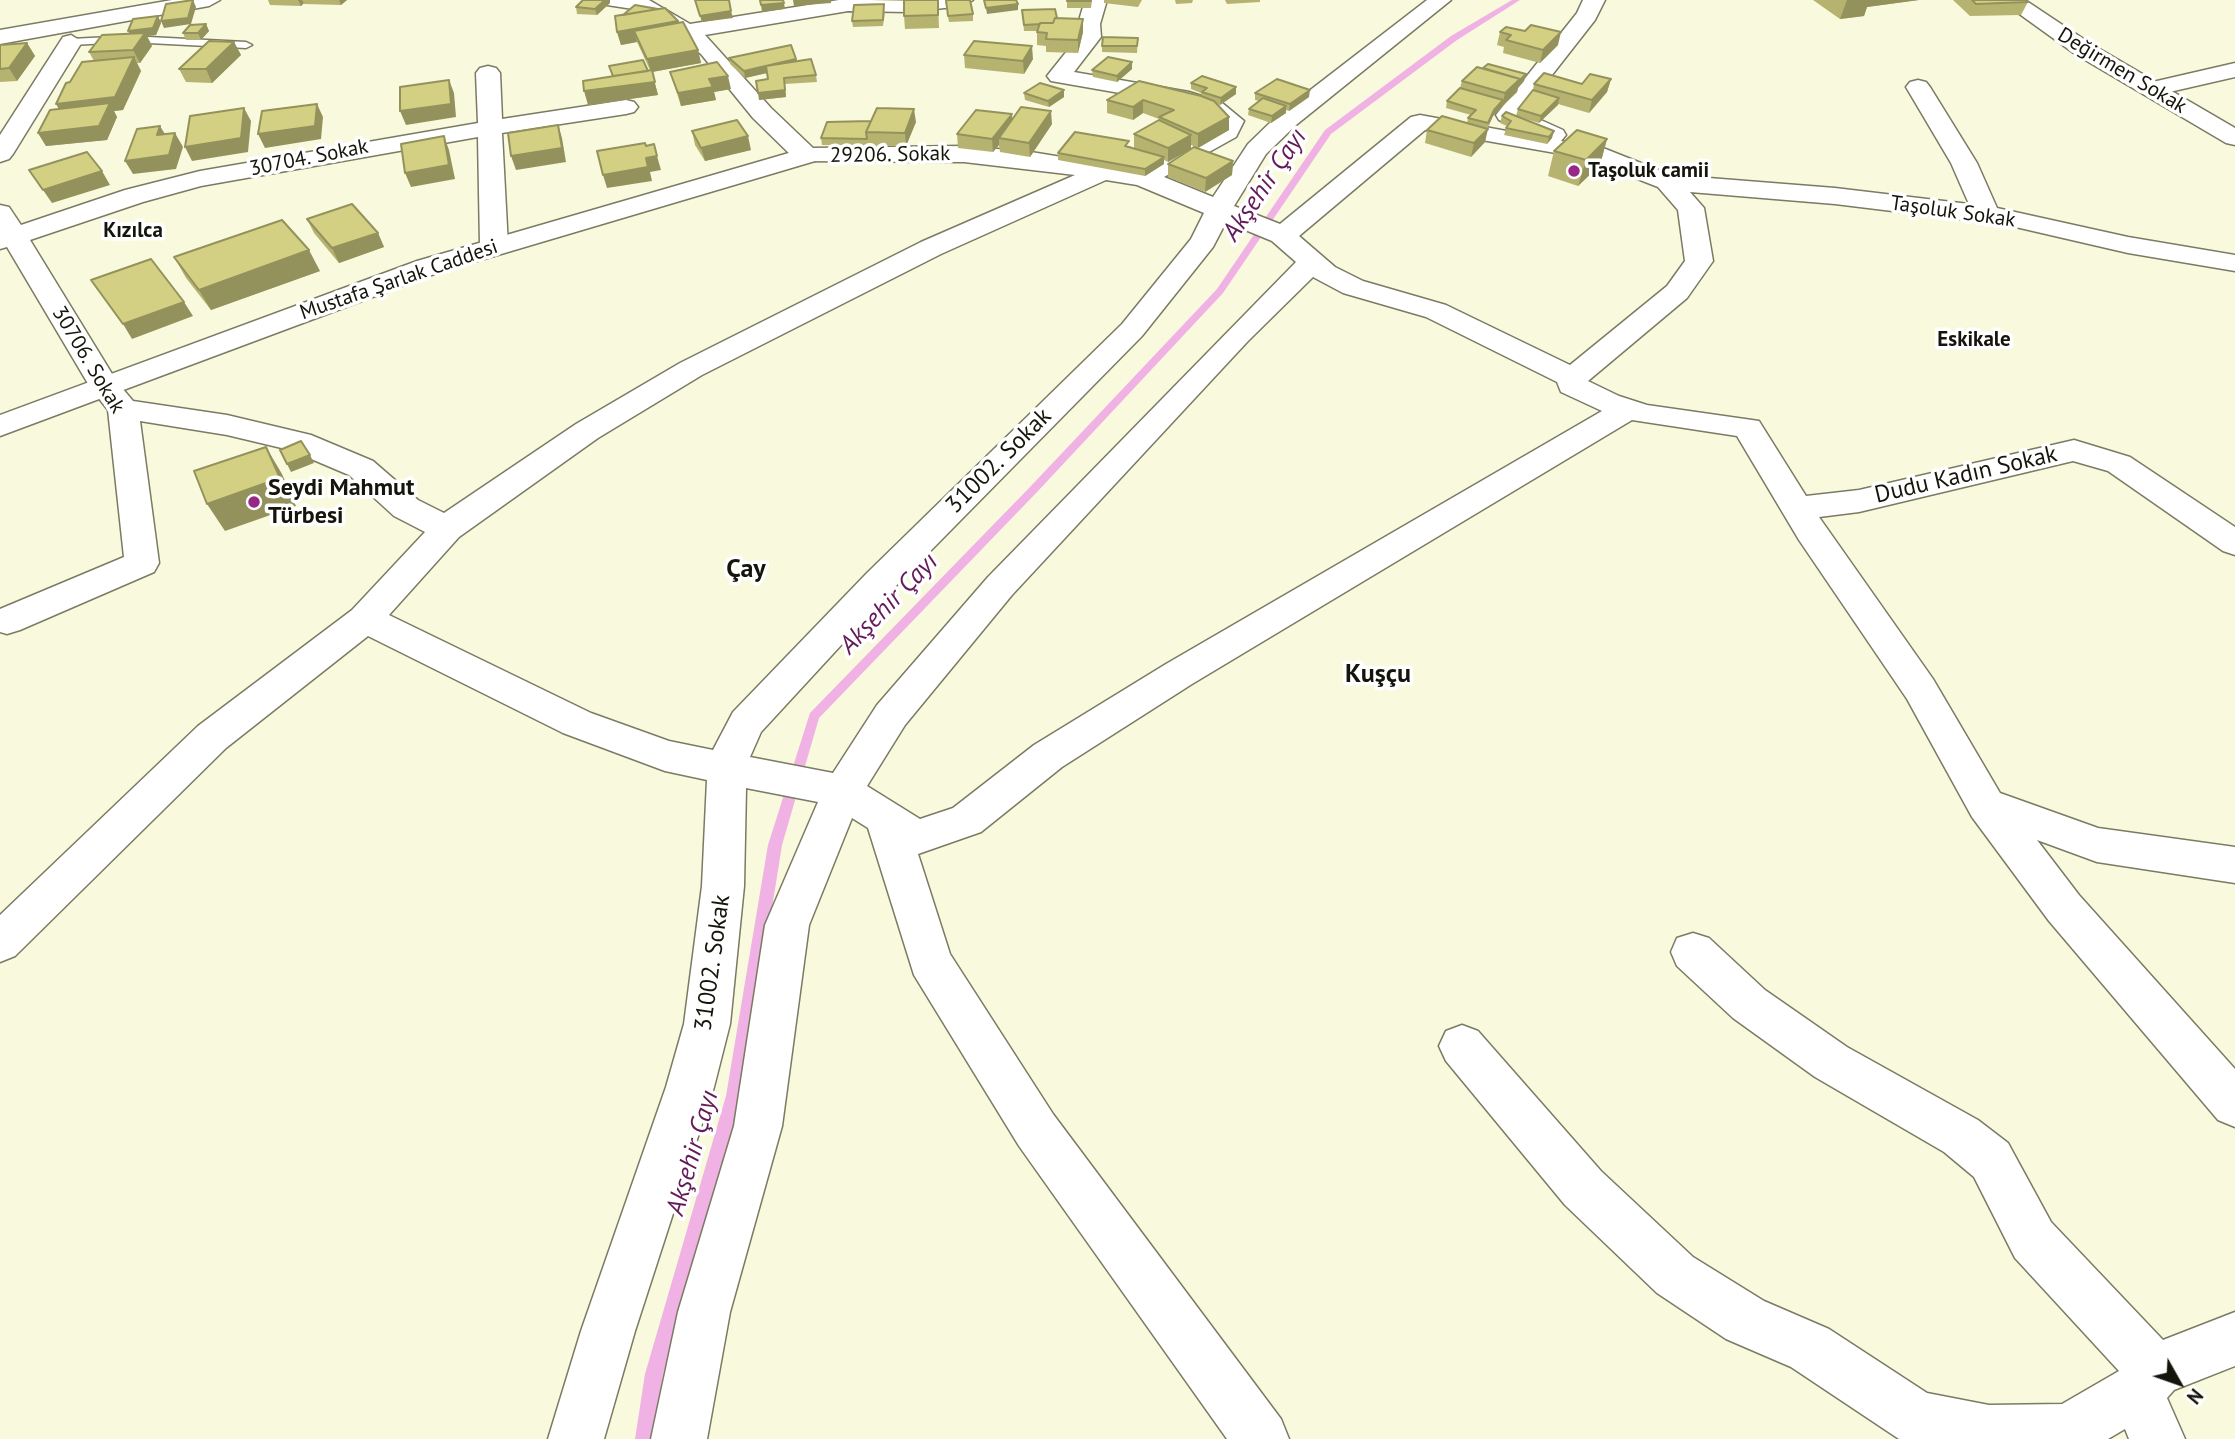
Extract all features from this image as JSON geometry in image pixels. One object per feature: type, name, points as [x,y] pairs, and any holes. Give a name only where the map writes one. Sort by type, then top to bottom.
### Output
[{"type":"street","points":[[62,4],[103,0]]},
{"type":"street","points":[[0,37],[209,0]]},
{"type":"street","points":[[687,31],[848,5],[908,6],[962,0]]},
{"type":"street","points":[[1096,0],[1089,24],[1090,37],[1059,76],[1181,97],[1213,107],[1232,121],[1227,132],[1143,178]]},
{"type":"street","name":"31002. Sokak","points":[[576,1439],[612,1318],[690,1087],[707,1024],[723,887],[727,770],[734,744],[747,722],[878,582],[1132,330],[1203,241],[1257,149],[1277,129],[1440,0]]},
{"type":"street","points":[[1573,377],[1677,292],[1699,261],[1691,208],[1667,182],[1508,115],[1587,15],[1594,0]]},
{"type":"street","name":"Değirmen Sokak","points":[[2011,0],[2057,33],[2235,138]]},
{"type":"street","name":"29206. Sokak","points":[[633,1],[687,31],[709,49],[762,113],[806,156],[964,154],[1143,178],[1282,235],[1325,274],[1353,287],[1436,311],[1573,377],[1572,385],[1608,403],[1628,409]]},
{"type":"street","points":[[0,50],[71,42]]},
{"type":"street","points":[[0,153],[71,42]]},
{"type":"street","points":[[2152,89],[2235,70]]},
{"type":"street","points":[[488,73],[494,246]]},
{"type":"street","points":[[1918,87],[1964,163],[1987,215]]},
{"type":"street","name":"30704. Sokak","points":[[5,230],[200,179],[626,107]]},
{"type":"street","points":[[1282,235],[1311,215],[1420,122],[1549,147],[1589,151]]},
{"type":"street","name":"Mustafa Şarlak Caddesi","points":[[0,426],[114,398],[427,267],[806,156]]},
{"type":"street","points":[[0,943],[212,737],[365,619],[447,529],[470,510],[587,431],[691,369],[931,248],[1105,171]]},
{"type":"street","name":"Taşoluk Sokak","points":[[1667,182],[1754,187],[1987,215],[2128,245],[2235,263]]},
{"type":"street","name":"30706. Sokak","points":[[5,230],[114,398],[142,562],[7,621]]},
{"type":"street","points":[[679,1439],[704,1312],[758,1126],[788,925],[843,791],[891,715],[1000,586],[1238,335],[1312,262]]},
{"type":"street","points":[[114,398],[300,442],[361,468],[406,508],[447,529]]},
{"type":"street","points":[[365,619],[577,723],[666,756],[843,791],[916,838],[967,820],[1048,756],[1628,409],[1748,428],[1797,508],[1920,689],[1986,805],[2064,908],[2235,1104]]},
{"type":"street","name":"Dudu Kadın Sokak","points":[[1797,508],[1859,500],[2026,458],[2074,450],[2119,464],[2235,543]]},
{"type":"street","points":[[1986,805],[2096,845],[2235,865]]},
{"type":"street","points":[[886,820],[930,961],[1036,1130],[1261,1439]]},
{"type":"street","points":[[1693,952],[1749,1004],[1831,1062],[1961,1136],[1991,1160],[2034,1240],[2150,1401]]},
{"type":"street","points":[[1462,1046],[1583,1188],[1675,1275],[1745,1320],[1810,1348],[1917,1419],[1989,1433],[2067,1432],[2150,1401],[2235,1339]]},
{"type":"lane","points":[[71,42],[129,39],[246,45]]},
{"type":"building","points":[[193,0],[188,18],[161,21],[166,4]]},
{"type":"building","points":[[583,0],[605,0],[595,9],[576,7]]},
{"type":"building","points":[[695,0],[729,0],[731,11],[700,16]]},
{"type":"building","points":[[760,0],[783,0],[784,3],[761,5]]},
{"type":"building","points":[[904,0],[938,0],[938,15],[904,16]]},
{"type":"building","points":[[946,0],[970,0],[973,14],[948,16]]},
{"type":"building","points":[[984,0],[1016,0],[1018,4],[986,8]]},
{"type":"building","points":[[1972,0],[2025,0],[2028,2],[1976,4]]},
{"type":"building","points":[[884,4],[883,20],[852,21],[854,5]]},
{"type":"building","points":[[635,5],[658,9],[623,15]]},
{"type":"building","points":[[665,8],[678,21],[617,32],[615,16]]},
{"type":"building","points":[[1055,9],[1057,18],[1053,23],[1024,25],[1022,10]]},
{"type":"building","points":[[158,16],[153,28],[128,31],[133,19]]},
{"type":"building","points":[[1055,18],[1083,19],[1078,40],[1046,39],[1047,33],[1037,32],[1040,23],[1053,23]]},
{"type":"building","points":[[683,22],[698,50],[647,59],[634,31]]},
{"type":"building","points":[[206,24],[198,33],[183,33],[190,25]]},
{"type":"building","points":[[1531,25],[1561,32],[1543,50],[1506,40],[1511,35],[1500,32],[1506,27],[1525,31]]},
{"type":"building","points":[[145,33],[133,50],[89,52],[102,35]]},
{"type":"building","points":[[1103,37],[1138,38],[1137,46],[1102,46]]},
{"type":"building","points":[[209,41],[234,42],[206,69],[179,69]]},
{"type":"building","points":[[974,41],[1032,46],[1023,61],[964,55]]},
{"type":"building","points":[[27,43],[9,68],[0,69],[0,45]]},
{"type":"building","points":[[791,45],[796,59],[744,71],[729,58]]},
{"type":"building","points":[[134,57],[115,97],[56,104],[66,83],[70,82],[82,62]]},
{"type":"building","points":[[1108,57],[1132,62],[1117,76],[1092,70]]},
{"type":"building","points":[[811,59],[816,75],[784,78],[785,90],[758,93],[756,81],[768,79],[766,66]]},
{"type":"building","points":[[643,60],[648,71],[613,76],[609,66]]},
{"type":"building","points":[[717,62],[728,76],[709,79],[713,87],[678,93],[670,72]]},
{"type":"building","points":[[1488,64],[1526,74],[1519,81],[1520,79],[1483,68]]},
{"type":"building","points":[[1477,67],[1520,79],[1505,93],[1462,81]]},
{"type":"building","points":[[652,70],[655,82],[584,91],[583,81]]},
{"type":"building","points":[[1544,73],[1582,84],[1590,74],[1611,79],[1592,100],[1534,84]]},
{"type":"building","points":[[1202,76],[1236,87],[1221,98],[1202,92],[1207,88],[1191,83]]},
{"type":"building","points":[[1277,79],[1310,90],[1290,104],[1255,93]]},
{"type":"building","points":[[449,80],[451,104],[400,111],[400,87]]},
{"type":"building","points":[[1139,81],[1214,101],[1229,117],[1198,134],[1159,117],[1174,110],[1143,100],[1133,107],[1107,100]]},
{"type":"building","points":[[1040,83],[1064,90],[1048,101],[1024,93]]},
{"type":"building","points":[[1460,88],[1503,100],[1488,123],[1468,118],[1476,110],[1447,101]]},
{"type":"building","points":[[1533,90],[1559,98],[1541,116],[1518,109]]},
{"type":"building","points":[[1263,98],[1286,106],[1272,116],[1249,109]]},
{"type":"building","points":[[110,103],[99,126],[38,133],[50,110]]},
{"type":"building","points":[[317,104],[315,126],[258,134],[262,111]]},
{"type":"building","points":[[1021,107],[1051,111],[1029,143],[999,138]]},
{"type":"building","points":[[244,108],[241,138],[185,147],[190,116]]},
{"type":"building","points":[[877,108],[914,109],[905,133],[866,132]]},
{"type":"building","points":[[976,110],[1012,114],[992,139],[957,134]]},
{"type":"building","points":[[1506,112],[1554,131],[1549,137],[1506,128],[1511,121],[1502,116]]},
{"type":"building","points":[[1442,116],[1488,129],[1474,143],[1427,130]]},
{"type":"building","points":[[737,120],[748,136],[701,148],[692,131]]},
{"type":"building","points":[[1159,120],[1191,135],[1168,148],[1134,134]]},
{"type":"building","points":[[871,121],[866,132],[867,139],[821,138],[827,122]]},
{"type":"building","points":[[558,125],[562,148],[511,156],[508,133]]},
{"type":"building","points":[[160,126],[157,135],[175,133],[169,155],[125,161],[137,129]]},
{"type":"building","points":[[1577,130],[1607,139],[1586,160],[1554,151]]},
{"type":"building","points":[[1075,132],[1129,141],[1125,146],[1164,157],[1145,169],[1058,153]]},
{"type":"building","points":[[444,136],[449,165],[405,173],[401,144]]},
{"type":"building","points":[[645,143],[646,146],[654,144],[657,156],[646,158],[648,167],[603,175],[597,151]]},
{"type":"building","points":[[1194,147],[1233,161],[1206,178],[1168,164]]},
{"type":"building","points":[[87,152],[102,171],[43,190],[29,170]]},
{"type":"building","points":[[352,204],[378,233],[332,248],[307,219]]},
{"type":"building","points":[[282,220],[309,250],[199,290],[174,257]]},
{"type":"building","points":[[151,259],[184,302],[123,324],[91,280]]},
{"type":"building","points":[[301,441],[310,455],[287,464],[280,450]]},
{"type":"building","points":[[266,447],[280,478],[207,504],[194,471]]},
{"type":"waterway","name":"Akşehir Çayı","points":[[644,1439],[654,1374],[734,1096],[775,845],[814,716],[1034,489],[1220,291],[1328,132],[1454,38],[1517,0]]},
{"type":"place","name":"Taşoluk camii","points":[[1574,171]]},
{"type":"place","name":"Seydi Mahmut Türbesi","points":[[254,502]]},
{"type":"district","name":"Kızılca","points":[[133,231]]},
{"type":"district","name":"Eskikale","points":[[1974,340]]},
{"type":"district","name":"Çay","points":[[746,570]]},
{"type":"district","name":"Kuşçu","points":[[1378,675]]}]
